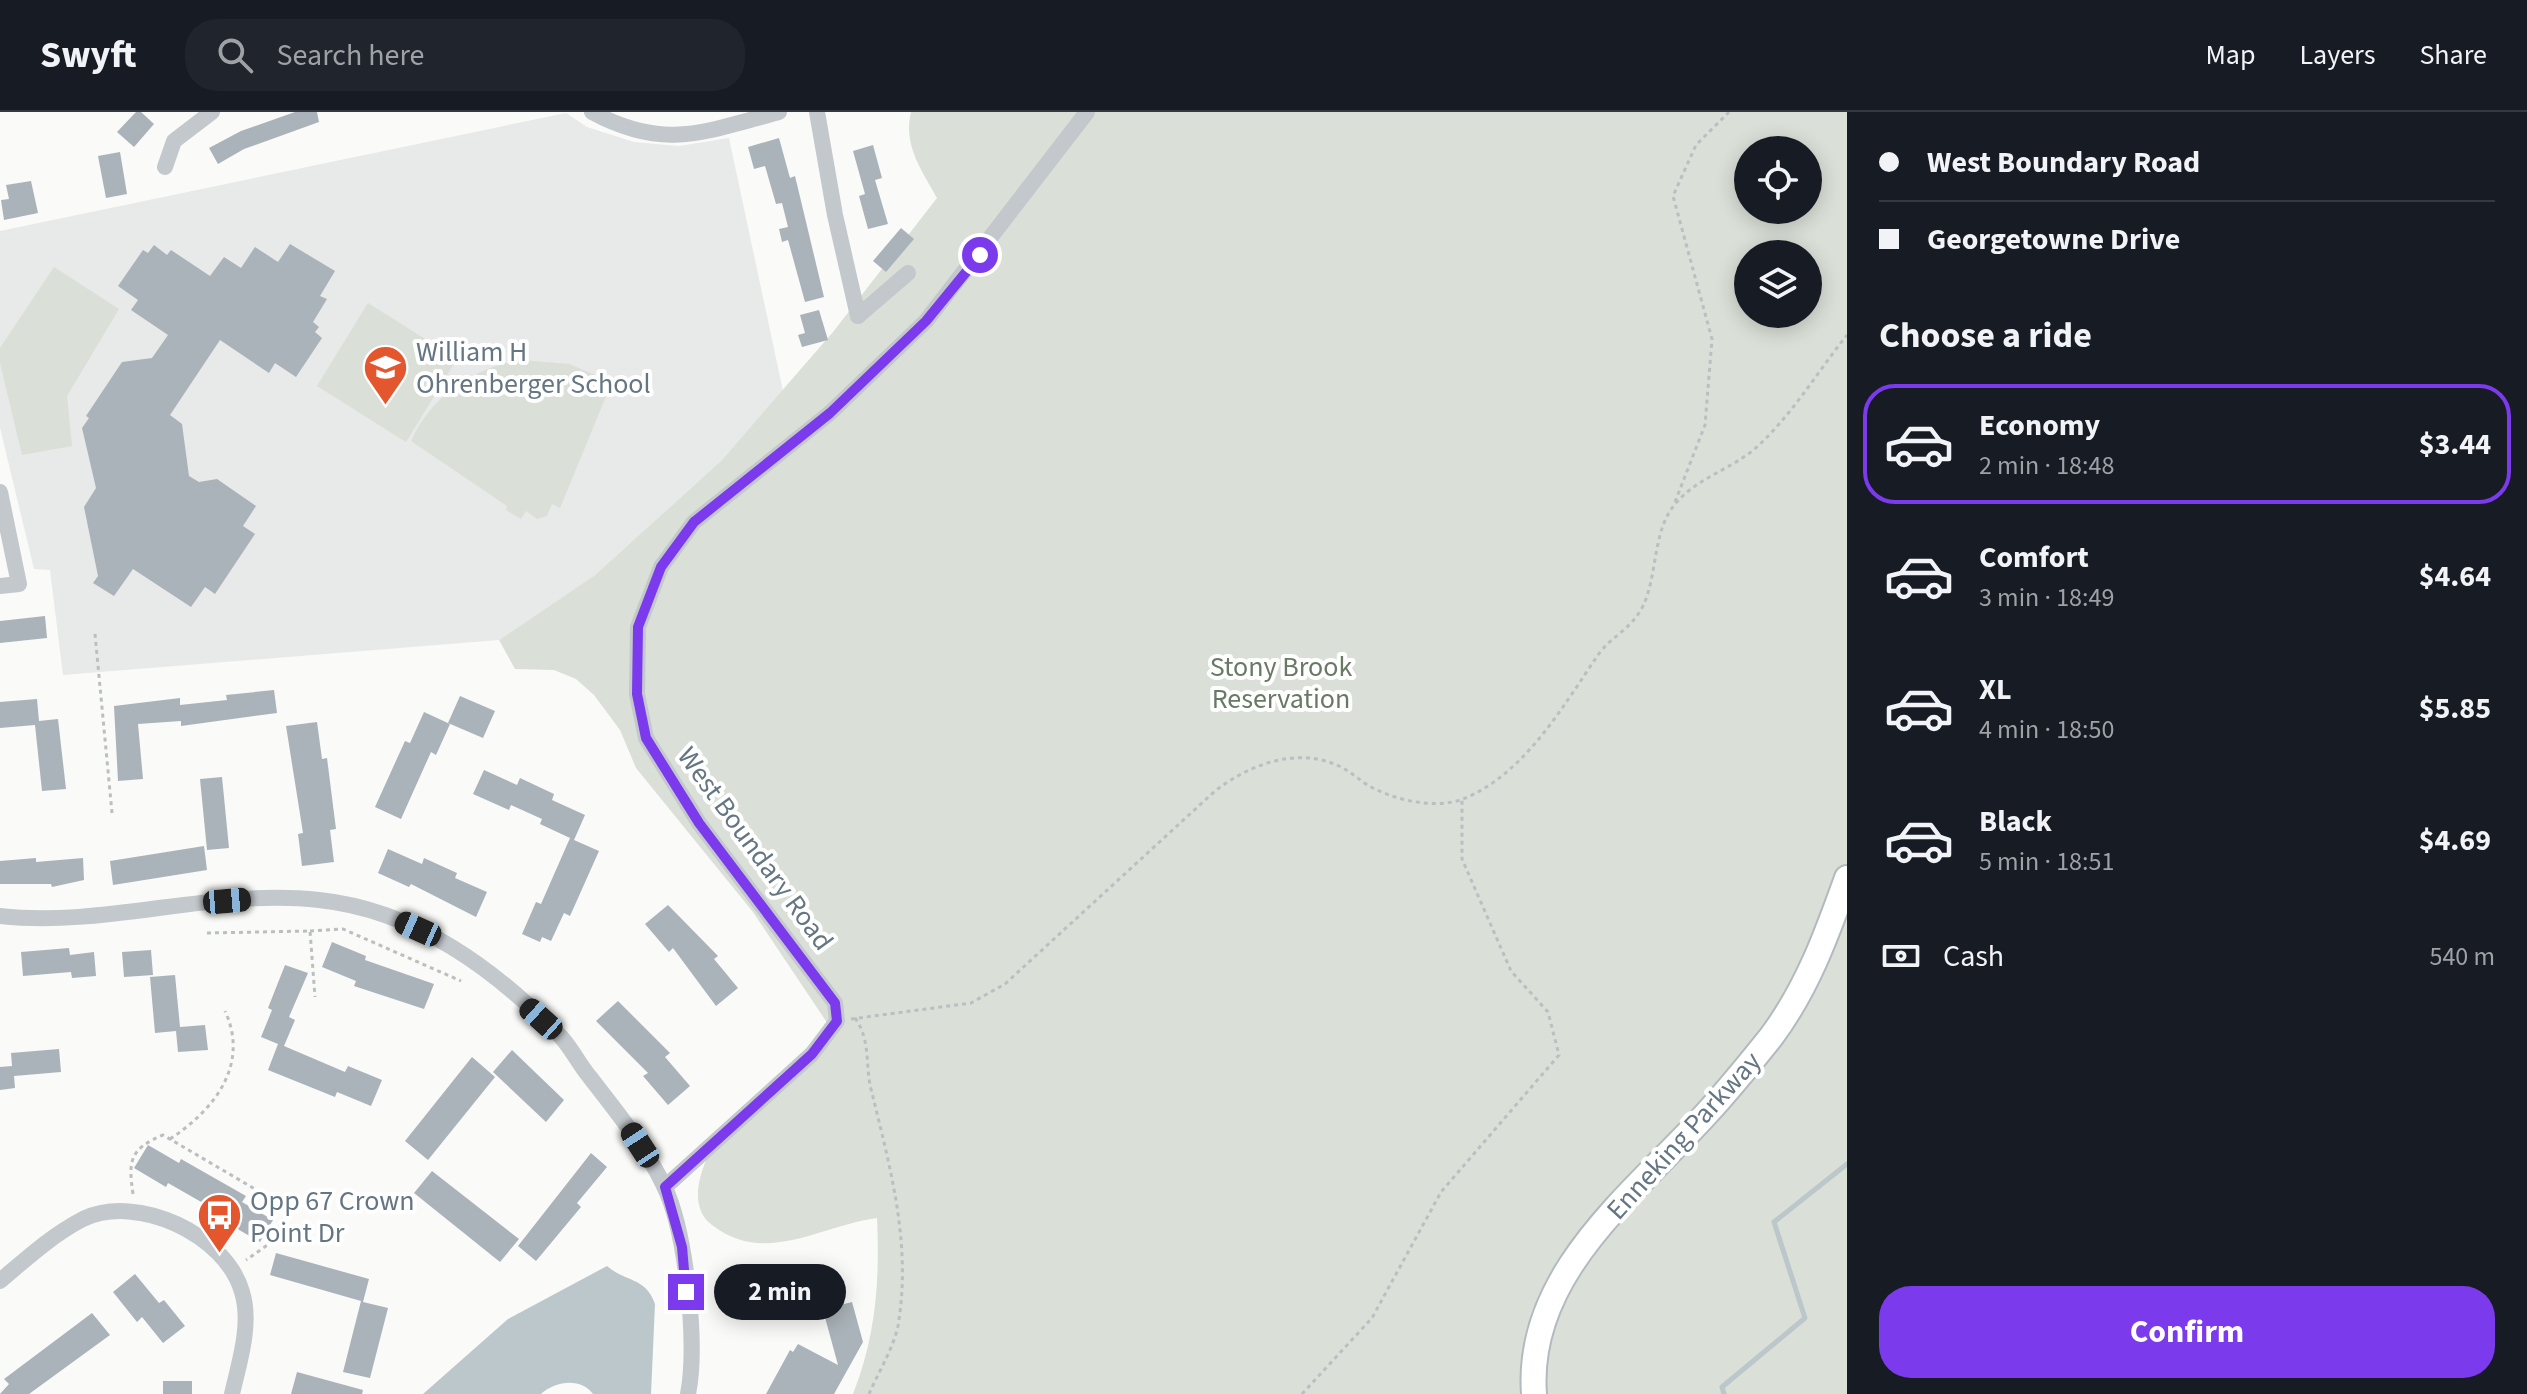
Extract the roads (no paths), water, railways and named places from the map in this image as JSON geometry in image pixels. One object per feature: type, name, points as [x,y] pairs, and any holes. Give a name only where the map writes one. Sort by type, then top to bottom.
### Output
[{"type":"main road","name":"Enneking Parkway","points":[[1534,1394],[1540,1335],[1553,1298],[1576,1256],[1623,1200],[1709,1112],[1771,1036],[1801,992],[1826,938],[1847,878]]},
{"type":"street","points":[[165,167],[174,141],[212,112]]},
{"type":"street","points":[[592,112],[646,135],[678,135],[779,112]]},
{"type":"street","points":[[817,112],[835,215],[858,316],[908,273]]},
{"type":"street","name":"West Boundary Road","points":[[665,1187],[812,1054],[837,1021],[835,1003],[699,823],[646,738],[637,694],[638,627],[661,567],[694,522],[830,413],[926,321],[1087,112]]},
{"type":"street","points":[[0,492],[19,584],[0,586]]},
{"type":"street","points":[[0,916],[45,919],[273,897],[368,907],[476,961],[562,1039],[611,1102],[665,1187],[682,1247],[690,1328],[688,1394]]},
{"type":"street","points":[[0,1281],[46,1242],[85,1218],[135,1211],[175,1221],[233,1269],[243,1294],[244,1342],[232,1394]]},
{"type":"waterway","points":[[1724,1394],[1722,1387],[1805,1318],[1774,1222],[1847,1164]]},
{"type":"place","name":"William H Ohrenberger School","points":[[385,406]]},
{"type":"place","name":"Opp 67 Crown Point Dr","points":[[219,1255]]},
{"type":"park label","name":"Stony Brook Reservation","points":[[1281,682]]}]
